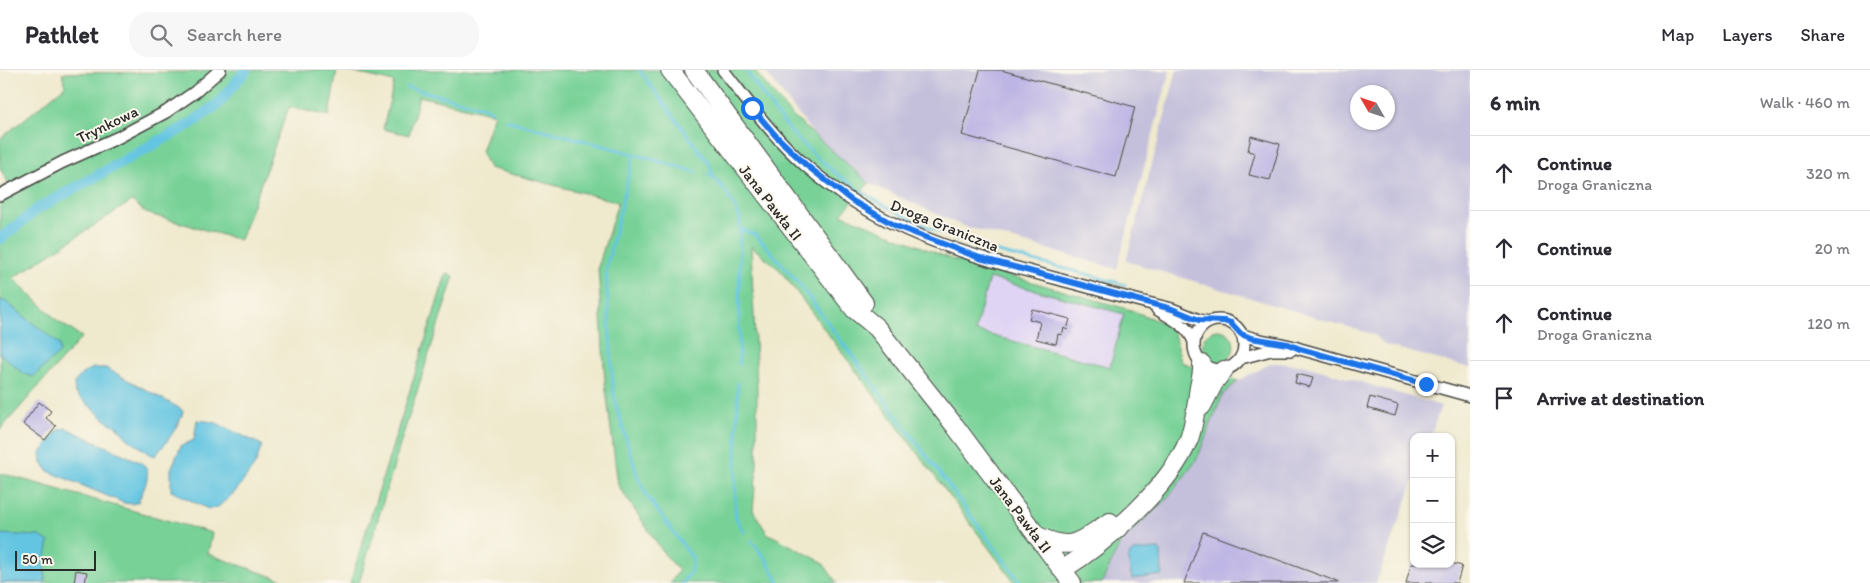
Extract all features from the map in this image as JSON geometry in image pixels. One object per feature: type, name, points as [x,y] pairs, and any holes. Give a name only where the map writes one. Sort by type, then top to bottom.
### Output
[{"type":"main road","name":"Jana Pawła II","points":[[670,70],[854,310],[876,328],[961,434],[1067,576]]},
{"type":"main road","name":"Jana Pawła II","points":[[694,70],[871,312],[876,328]]},
{"type":"main road","points":[[1067,576],[1155,491],[1176,463],[1187,444],[1194,422],[1202,376],[1202,364]]},
{"type":"main road","points":[[1194,422],[1215,381],[1224,370]]},
{"type":"main road","points":[[1038,536],[1055,543],[1070,545],[1082,540],[1141,505]]},
{"type":"street","name":"Trynkowa","points":[[0,195],[166,112],[195,92],[220,70]]},
{"type":"street","name":"Droga Graniczna","points":[[723,70],[776,136],[806,165],[851,200],[896,226],[980,258],[1172,309],[1209,322]]},
{"type":"street","name":"Droga Graniczna","points":[[1150,304],[1180,323],[1190,332],[1194,342]]},
{"type":"street","points":[[1241,334],[1244,346],[1240,358],[1231,367],[1224,370],[1216,370],[1202,364],[1195,354],[1194,342],[1196,333],[1209,322],[1224,321],[1231,323],[1241,334],[1251,338],[1288,344],[1300,349],[1470,396]]},
{"type":"street","points":[[1240,358],[1271,350],[1300,349]]},
{"type":"shaded area","points":[[764,70],[1170,70],[1117,269],[961,225],[842,171]]},
{"type":"shaded area","points":[[1177,70],[1470,70],[1470,368],[1385,345],[1375,335],[1126,261]]},
{"type":"shaded area","points":[[989,277],[1124,314],[1110,367],[975,331]]},
{"type":"shaded area","points":[[1272,363],[1303,365],[1441,406],[1431,433],[1410,433],[1410,491],[1376,583],[1102,583],[1121,541],[1165,501],[1196,461],[1223,394],[1238,381]]},
{"type":"green space","points":[[205,70],[337,70],[329,116],[289,107],[240,240],[146,213],[132,201],[13,278],[59,322],[82,337],[0,430],[0,189],[9,184],[0,168],[0,139],[65,86],[62,73],[202,72]]},
{"type":"green space","points":[[343,70],[754,70],[790,114],[869,183],[841,214],[951,259],[1131,310],[1163,323],[1174,334],[1181,362],[1238,381],[1223,394],[1196,461],[1165,501],[1121,541],[1102,583],[1015,583],[780,270],[751,246],[757,387],[757,465],[753,510],[767,533],[822,562],[837,583],[670,583],[679,570],[665,555],[618,485],[605,382],[598,267],[618,202],[489,168],[481,151],[494,114],[419,96],[409,135],[383,129],[394,82]],"holes":[[[989,278],[1124,314],[1110,367],[975,331]]]},
{"type":"green space","points":[[446,274],[454,276],[402,438],[359,583],[350,583]]},
{"type":"green space","points":[[1218,330],[1229,335],[1234,346],[1229,357],[1218,362],[1207,357],[1202,346],[1207,335]]},
{"type":"green space","points":[[0,473],[212,533],[208,554],[291,583],[0,583]]},
{"type":"water","points":[[0,300],[5,301],[59,344],[60,352],[33,377],[24,374],[0,354]]},
{"type":"water","points":[[93,368],[106,368],[181,409],[183,412],[178,424],[155,456],[128,439],[116,426],[108,422],[75,393],[74,383],[82,374]]},
{"type":"water","points":[[197,420],[214,422],[262,445],[255,465],[236,491],[217,508],[208,509],[171,491],[171,469],[181,446],[194,440]]},
{"type":"water","points":[[66,428],[142,463],[147,472],[147,477],[145,487],[138,502],[132,504],[124,503],[48,471],[42,462],[41,453],[57,431]]},
{"type":"water","points":[[0,534],[40,536],[49,542],[45,561],[45,583],[0,583]]},
{"type":"water","points":[[1159,549],[1161,552],[1162,575],[1132,579],[1128,560],[1130,554],[1135,551]]},
{"type":"building","points":[[980,70],[1001,70],[1135,107],[1116,177],[962,135]]},
{"type":"building","points":[[1251,136],[1280,144],[1270,180],[1249,175],[1255,153],[1248,151]]},
{"type":"building","points":[[1032,309],[1070,319],[1067,330],[1064,328],[1062,335],[1058,334],[1056,344],[1036,339],[1040,322],[1029,319]]},
{"type":"building","points":[[1297,374],[1313,378],[1310,387],[1295,383]]},
{"type":"building","points":[[1370,397],[1398,405],[1395,416],[1367,408]]},
{"type":"building","points":[[39,402],[51,411],[46,418],[56,426],[45,440],[23,424]]},
{"type":"building","points":[[1203,532],[1338,582],[1338,583],[1184,583]]},
{"type":"building","points":[[1455,564],[1462,566],[1457,583],[1406,583],[1410,568],[1455,568]]},
{"type":"building","points":[[76,570],[87,572],[85,583],[74,583]]},
{"type":"waterway","points":[[0,239],[39,208],[192,123],[219,103],[246,70]]},
{"type":"waterway","points":[[639,70],[710,165],[714,178]]},
{"type":"waterway","points":[[745,70],[777,114],[817,158],[838,175],[883,205],[932,229],[982,247],[1125,285]]},
{"type":"waterway","points":[[407,87],[484,107],[492,111]]},
{"type":"waterway","points":[[506,120],[634,154],[606,269],[613,389],[638,478],[647,496],[693,559],[690,573],[682,583]]},
{"type":"waterway","points":[[634,154],[696,172]]},
{"type":"waterway","points":[[708,174],[723,188],[740,218],[739,364]]},
{"type":"waterway","points":[[740,229],[756,235],[796,280],[1021,583]]},
{"type":"waterway","points":[[738,383],[735,508],[736,518],[744,532]]},
{"type":"waterway","points":[[751,541],[766,559],[779,583]]},
{"type":"route","points":[[752,108],[776,136],[806,165],[851,200],[896,226],[935,242],[980,258],[1172,309],[1204,322],[1217,320],[1231,323],[1241,334],[1251,338],[1288,344],[1426,384]]}]
